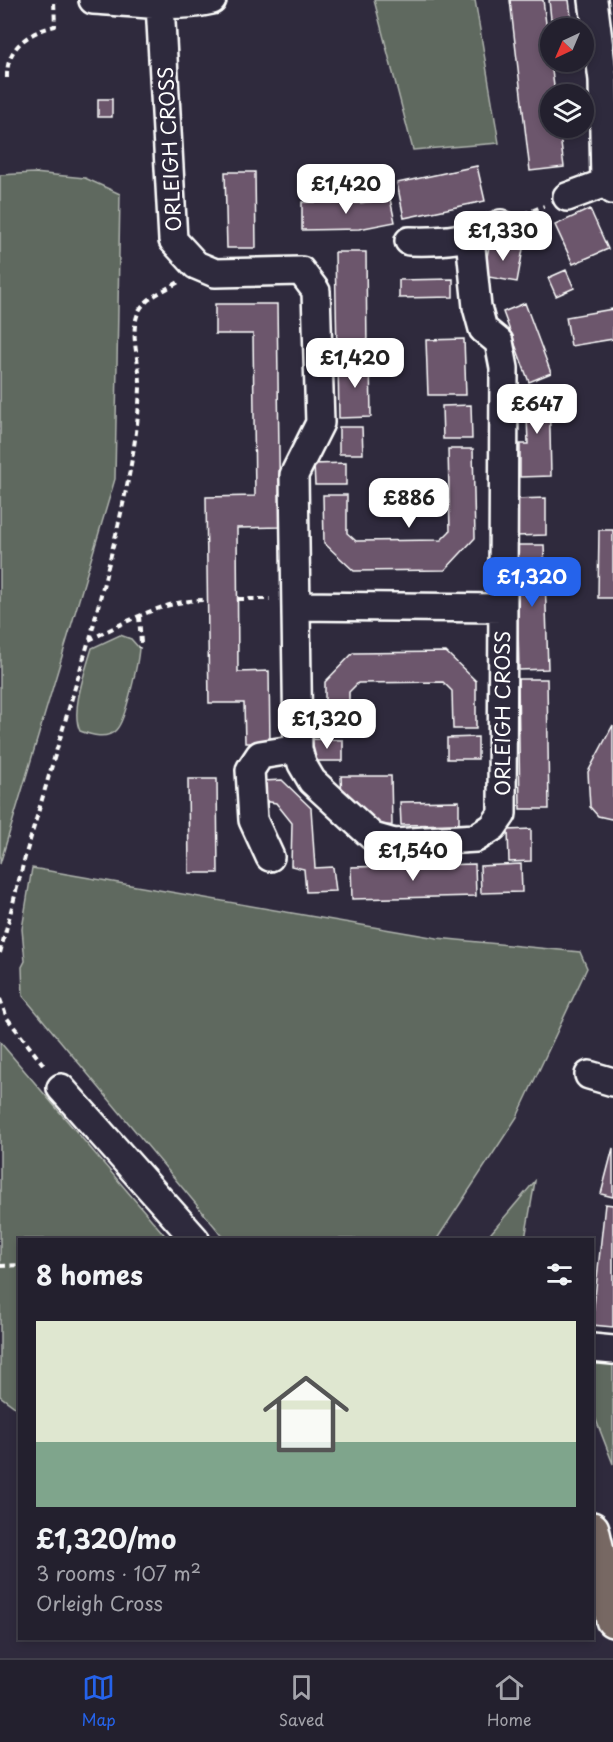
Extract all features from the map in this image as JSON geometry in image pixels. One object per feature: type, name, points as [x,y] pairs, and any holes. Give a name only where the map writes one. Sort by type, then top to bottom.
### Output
[{"type":"main road","points":[[594,1538],[613,1620]]},
{"type":"street","points":[[93,0],[160,4],[197,4],[212,0]]},
{"type":"street","points":[[567,197],[609,187],[603,80],[593,0]]},
{"type":"street","name":"ORLEIGH CROSS","points":[[160,4],[172,240],[196,265],[215,273],[301,271],[316,291],[320,423],[294,475],[298,749],[302,764],[312,781],[373,837],[394,843],[476,838],[493,827],[502,814],[504,368],[499,342],[483,329],[477,307],[470,238]]},
{"type":"street","points":[[409,241],[446,242],[470,238],[501,224]]},
{"type":"street","name":"ORLEIGH CROSS","points":[[296,602],[502,608]]},
{"type":"street","points":[[270,857],[245,825],[250,770],[260,755],[298,749]]},
{"type":"street","points":[[62,1088],[194,1238]]},
{"type":"street","points":[[594,1348],[613,1350]]},
{"type":"path","points":[[8,78],[7,68],[10,54],[18,43],[43,29],[55,26],[54,0]]},
{"type":"path","points":[[501,224],[567,197]]},
{"type":"path","points":[[0,953],[25,857],[89,640],[133,455],[140,386],[135,326],[139,309],[183,280],[196,265]]},
{"type":"path","points":[[89,640],[139,616],[190,599],[207,600]]},
{"type":"path","points":[[238,599],[296,602]]},
{"type":"path","points":[[139,616],[141,643],[139,648]]},
{"type":"path","points":[[0,999],[7,1018],[62,1088]]},
{"type":"path","points":[[0,1266],[18,1265]]},
{"type":"shaded area","points":[[374,0],[475,0],[499,143],[413,150]]},
{"type":"shaded area","points":[[34,173],[85,178],[120,194],[115,479],[0,864],[0,175]]},
{"type":"shaded area","points":[[120,635],[131,639],[139,648],[124,715],[116,730],[108,735],[94,735],[80,731],[77,723],[78,701],[92,648]]},
{"type":"shaded area","points":[[32,868],[437,938],[580,952],[587,968],[517,1117],[438,1238],[224,1238],[23,996],[22,967],[25,961],[22,929]]},
{"type":"shaded area","points":[[0,1042],[167,1238],[18,1238],[18,1409],[0,1396]]},
{"type":"shaded area","points":[[535,1181],[525,1238],[487,1238]]},
{"type":"shaded area","points":[[594,1363],[613,1363],[613,1464],[594,1415]]},
{"type":"building","points":[[510,0],[543,0],[545,18],[540,18],[540,72],[552,72],[554,84],[540,84],[540,138],[560,138],[564,167],[530,171]]},
{"type":"building","points":[[549,0],[569,0],[571,16],[551,18]]},
{"type":"building","points":[[98,99],[112,99],[112,117],[98,117]]},
{"type":"building","points":[[477,166],[485,201],[404,218],[397,183]]},
{"type":"building","points":[[225,172],[255,172],[256,248],[227,248]]},
{"type":"building","points":[[390,199],[395,222],[359,229],[302,230],[302,202],[360,203]]},
{"type":"building","points":[[590,209],[608,249],[573,264],[555,225]]},
{"type":"building","points":[[490,242],[523,249],[517,282],[483,276]]},
{"type":"building","points":[[335,252],[366,252],[367,351],[337,352]]},
{"type":"building","points":[[566,270],[574,288],[556,296],[548,278]]},
{"type":"building","points":[[453,279],[453,297],[399,298],[399,280]]},
{"type":"building","points":[[525,303],[551,373],[529,382],[503,312]]},
{"type":"building","points":[[215,304],[277,304],[280,527],[237,528],[238,672],[269,671],[270,743],[245,743],[244,703],[209,703],[206,497],[255,496],[253,334],[215,334]]},
{"type":"building","points":[[613,309],[613,339],[571,346],[566,317]]},
{"type":"building","points":[[464,339],[466,395],[428,395],[426,340]]},
{"type":"building","points":[[370,360],[371,417],[339,418],[338,361]]},
{"type":"building","points":[[526,388],[549,388],[551,476],[520,477],[520,444],[528,444]]},
{"type":"building","points":[[471,405],[472,439],[443,439],[442,406]]},
{"type":"building","points":[[339,427],[362,427],[363,454],[339,454]]},
{"type":"building","points":[[448,449],[473,449],[475,538],[445,570],[354,571],[324,543],[323,495],[347,495],[347,533],[356,541],[441,540],[450,531]]},
{"type":"building","points":[[346,463],[346,485],[315,485],[314,464]]},
{"type":"building","points":[[546,498],[546,535],[515,536],[515,499]]},
{"type":"building","points":[[599,530],[613,530],[613,598],[598,598]]},
{"type":"building","points":[[516,545],[544,545],[548,669],[519,670]]},
{"type":"building","points":[[446,652],[476,681],[476,729],[453,729],[452,691],[443,682],[358,683],[349,692],[349,731],[325,731],[325,682],[353,653]]},
{"type":"building","points":[[518,679],[547,679],[549,809],[520,809]]},
{"type":"building","points":[[613,725],[613,818],[611,819],[598,816],[590,807],[588,772]]},
{"type":"building","points":[[478,737],[478,759],[447,759],[447,738]]},
{"type":"building","points":[[311,739],[343,740],[343,761],[311,761]]},
{"type":"building","points":[[341,776],[391,776],[392,825],[372,826],[342,799]]},
{"type":"building","points":[[188,779],[217,779],[218,873],[189,873]]},
{"type":"building","points":[[282,780],[311,808],[315,868],[333,867],[336,891],[306,892],[304,869],[291,866],[292,823],[276,803],[264,801],[263,781]]},
{"type":"building","points":[[459,801],[459,824],[401,825],[400,802]]},
{"type":"building","points":[[531,829],[531,861],[509,862],[508,830]]},
{"type":"building","points":[[475,864],[476,896],[352,899],[351,867]]},
{"type":"building","points":[[521,864],[522,892],[481,893],[480,866]]},
{"type":"building","points":[[613,1148],[613,1197],[601,1194]]},
{"type":"building","points":[[605,1204],[613,1205],[613,1327],[594,1325]]}]
